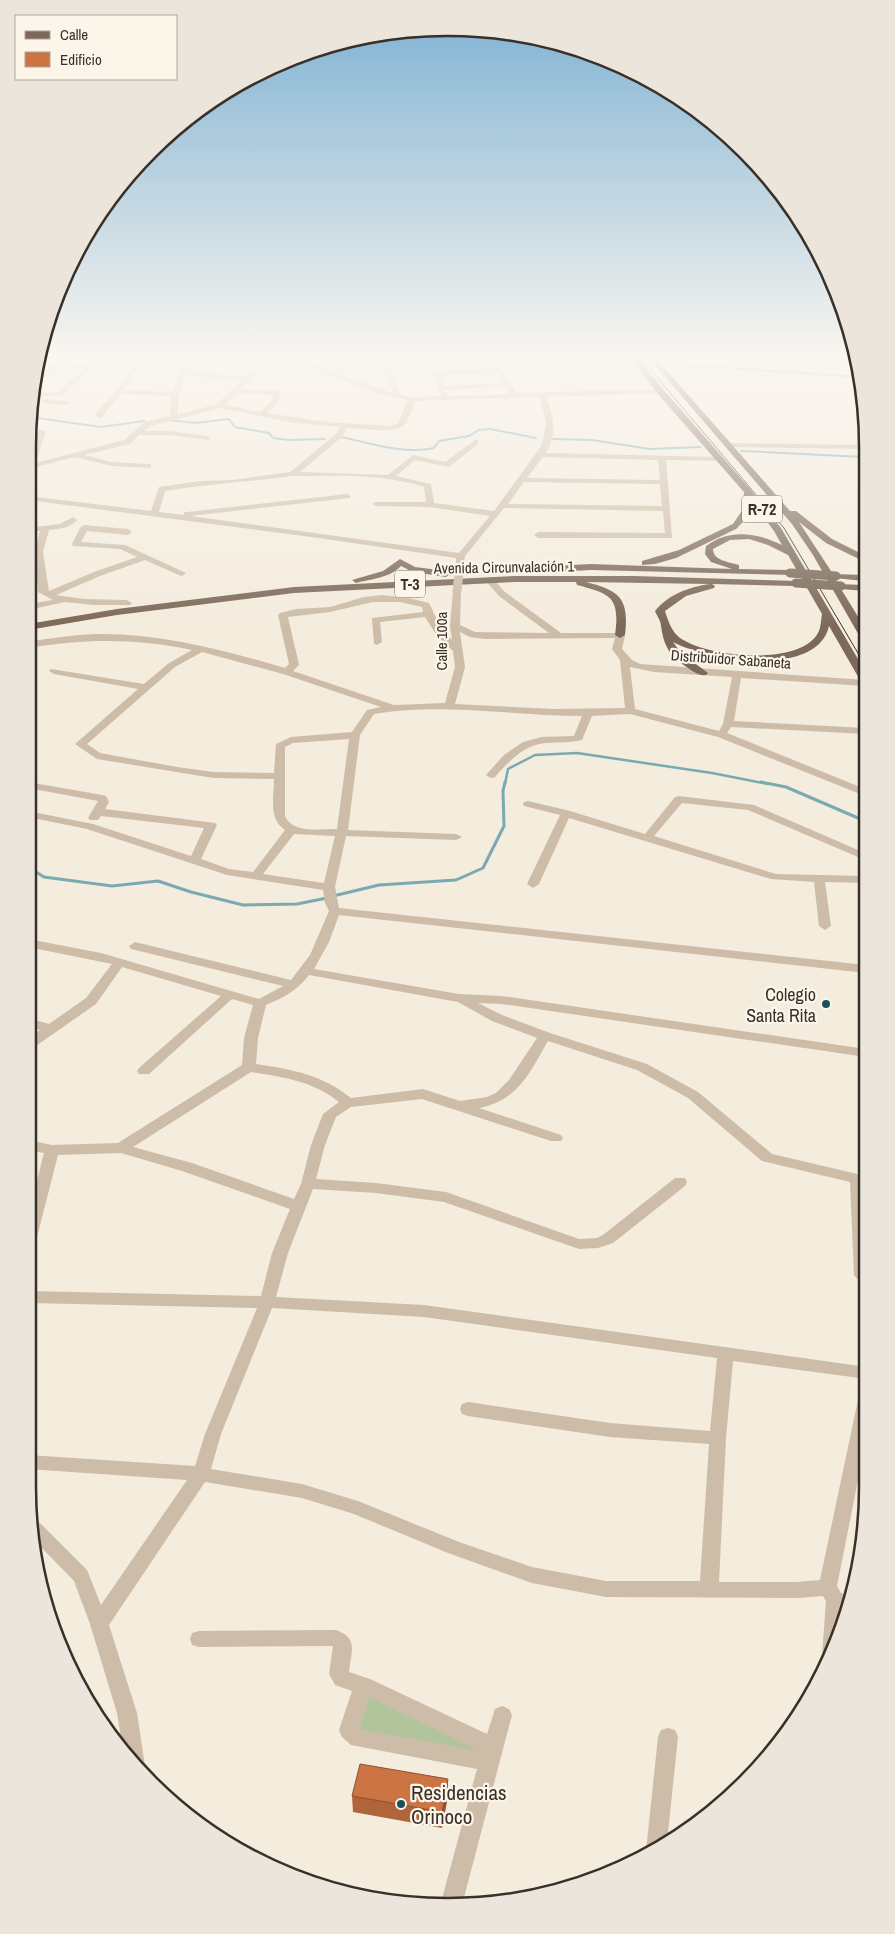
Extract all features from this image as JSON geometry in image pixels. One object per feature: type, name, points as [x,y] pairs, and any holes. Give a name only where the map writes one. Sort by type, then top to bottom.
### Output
[{"type":"main road","name":"R-72","points":[[708,446],[778,530],[859,671]]},
{"type":"main road","name":"R-72","points":[[730,446],[824,553],[847,606],[859,627]]},
{"type":"main road","points":[[591,568],[657,561],[696,547],[737,524],[747,510],[750,500],[748,492]]},
{"type":"main road","points":[[780,504],[800,517],[814,531],[829,541],[859,556]]},
{"type":"main road","points":[[766,572],[714,560],[709,554],[710,548],[725,537],[745,536],[779,545],[792,554]]},
{"type":"main road","points":[[824,553],[838,552],[859,562]]},
{"type":"main road","points":[[356,580],[398,567],[400,562],[413,569],[446,574]]},
{"type":"main road","name":"Avenida Circunvalación 1","points":[[36,617],[127,603],[294,584],[446,574],[591,568],[766,572],[841,580],[859,586]]},
{"type":"main road","points":[[841,580],[859,574]]},
{"type":"main road","name":"Avenida Circunvalación 1","points":[[36,626],[117,612],[294,590],[515,579],[634,579],[796,583],[859,578]]},
{"type":"main road","points":[[515,579],[591,585],[613,596],[622,608],[620,635]]},
{"type":"main road","points":[[703,673],[670,648],[666,640],[660,611],[670,599],[687,591],[709,586],[769,582]]},
{"type":"main road","points":[[847,606],[859,618]]},
{"type":"main road","points":[[664,624],[676,639],[696,650],[725,656],[757,659],[782,656],[808,648],[822,635],[827,614]]},
{"type":"street","points":[[36,463],[110,446]]},
{"type":"street","points":[[292,474],[325,446]]},
{"type":"street","points":[[390,477],[413,457],[446,466],[470,446]]},
{"type":"street","points":[[36,499],[318,535],[461,560],[503,506],[544,446]]},
{"type":"street","points":[[814,446],[859,447]]},
{"type":"street","points":[[540,454],[719,459]]},
{"type":"street","points":[[76,455],[100,463],[148,466]]},
{"type":"street","points":[[538,535],[669,536],[662,458]]},
{"type":"street","points":[[154,514],[162,489],[200,483],[233,482],[292,474],[343,474],[390,477],[413,481],[428,486],[430,505]]},
{"type":"street","points":[[521,480],[664,482]]},
{"type":"street","points":[[170,516],[347,496]]},
{"type":"street","points":[[376,504],[430,505],[497,514]]},
{"type":"street","points":[[503,506],[666,508]]},
{"type":"street","points":[[62,526],[73,520]]},
{"type":"street","points":[[36,529],[62,526],[128,532]]},
{"type":"street","points":[[45,528],[39,552],[37,571],[43,592],[48,595],[68,599],[127,603]]},
{"type":"street","points":[[84,528],[76,544],[122,547],[182,573]]},
{"type":"street","points":[[394,547],[400,562]]},
{"type":"street","points":[[48,595],[97,574],[145,557]]},
{"type":"street","name":"Calle 100a","points":[[449,706],[460,667],[455,626],[461,560]]},
{"type":"street","points":[[490,580],[502,594],[557,634]]},
{"type":"street","points":[[287,671],[294,665],[293,650],[286,631],[283,615],[292,612],[337,609],[358,601],[391,598],[413,600],[426,605],[428,614],[440,634],[458,650]]},
{"type":"street","points":[[36,605],[68,599]]},
{"type":"street","points":[[376,642],[375,620],[428,614]]},
{"type":"street","points":[[455,626],[473,635],[485,636],[620,635],[617,649],[624,661],[630,710]]},
{"type":"street","points":[[36,644],[105,636],[201,649],[287,671],[391,707]]},
{"type":"street","points":[[201,649],[172,665],[80,744],[97,756],[177,770],[213,775],[279,776]]},
{"type":"street","name":"Distribuidor Sabaneta","points":[[624,661],[654,669],[859,682]]},
{"type":"street","points":[[54,671],[146,688]]},
{"type":"street","points":[[722,735],[728,724],[737,675]]},
{"type":"street","points":[[36,945],[97,956],[260,1003],[282,994],[294,985],[307,971],[322,942],[342,831],[355,735],[371,712],[391,707],[449,706],[588,714],[630,710],[722,735],[859,791]]},
{"type":"street","points":[[491,775],[502,762],[522,746],[542,740],[571,740],[578,738],[588,714]]},
{"type":"street","points":[[728,724],[859,731]]},
{"type":"street","points":[[355,735],[291,740],[282,743],[280,746],[279,816],[283,824],[292,830],[456,838]]},
{"type":"street","points":[[36,786],[102,798],[104,802],[89,826]]},
{"type":"street","points":[[648,837],[679,799],[750,807],[859,854]]},
{"type":"street","points":[[528,804],[566,812],[775,877],[859,880]]},
{"type":"street","points":[[98,812],[211,825],[194,861]]},
{"type":"street","points":[[533,884],[566,812]]},
{"type":"street","points":[[36,816],[89,826],[227,872],[255,876],[331,898],[859,968]]},
{"type":"street","points":[[255,876],[292,830]]},
{"type":"street","points":[[819,879],[825,926]]},
{"type":"street","points":[[135,946],[294,985]]},
{"type":"street","points":[[36,1039],[91,1001],[120,963]]},
{"type":"street","points":[[307,971],[459,998],[502,1000],[859,1052]]},
{"type":"street","points":[[144,1071],[229,994]]},
{"type":"street","points":[[459,998],[497,1018],[545,1036],[642,1067],[693,1096],[768,1158],[859,1179]]},
{"type":"street","points":[[249,1067],[251,1038],[260,1003]]},
{"type":"street","points":[[36,1025],[50,1029]]},
{"type":"street","points":[[458,1106],[480,1103],[500,1096],[518,1077],[545,1036]]},
{"type":"street","points":[[121,1148],[249,1067],[301,1076],[334,1090],[348,1103]]},
{"type":"street","points":[[100,1624],[129,1578],[201,1474],[213,1434],[267,1302],[280,1253],[308,1184],[318,1145],[330,1114],[348,1103],[422,1094],[556,1138]]},
{"type":"street","points":[[36,1146],[52,1150],[121,1148],[187,1167],[298,1206]]},
{"type":"street","points":[[36,1211],[52,1150]]},
{"type":"street","points":[[308,1184],[376,1188],[446,1197],[579,1244],[598,1243],[608,1238],[680,1182]]},
{"type":"street","points":[[36,1297],[267,1302],[424,1311],[859,1372]]},
{"type":"street","points":[[709,1590],[718,1438],[726,1353]]},
{"type":"street","points":[[468,1409],[610,1430],[718,1438]]},
{"type":"street","points":[[833,1629],[859,1449]]},
{"type":"street","points":[[36,1463],[201,1474],[311,1493],[358,1508],[454,1548],[532,1575],[606,1589],[797,1590],[837,1596]]},
{"type":"street","points":[[39,1533],[81,1576],[100,1624],[127,1713],[133,1752]]},
{"type":"street","points":[[199,1639],[336,1638],[343,1644],[339,1674],[342,1679],[363,1685],[491,1755]]},
{"type":"street","points":[[363,1685],[349,1730],[353,1736],[491,1755]]},
{"type":"street","points":[[453,1898],[502,1715]]},
{"type":"street","points":[[657,1840],[668,1737]]},
{"type":"green space","points":[[370,1692],[491,1756],[357,1731]]},
{"type":"building","points":[[360,1764],[448,1779],[442,1812],[352,1796]]},
{"type":"waterway","points":[[384,446],[411,450],[423,450],[435,446]]},
{"type":"waterway","points":[[632,446],[650,449],[700,447]]},
{"type":"waterway","points":[[741,451],[859,457]]},
{"type":"waterway","points":[[505,784],[508,769],[535,755],[577,753],[712,773],[768,784]]},
{"type":"waterway","points":[[333,896],[379,885],[456,880],[483,868],[504,826],[503,791],[505,782]]},
{"type":"waterway","points":[[761,782],[786,787],[859,818]]},
{"type":"waterway","points":[[36,872],[44,877],[112,886],[158,881],[191,892],[243,905],[297,904],[327,898]]},
{"type":"tram line","points":[[715,446],[784,528],[859,655]]},
{"type":"place","name":"Colegio Santa Rita","points":[[826,1004]]},
{"type":"place","name":"Residencias Orinoco","points":[[401,1804]]}]
